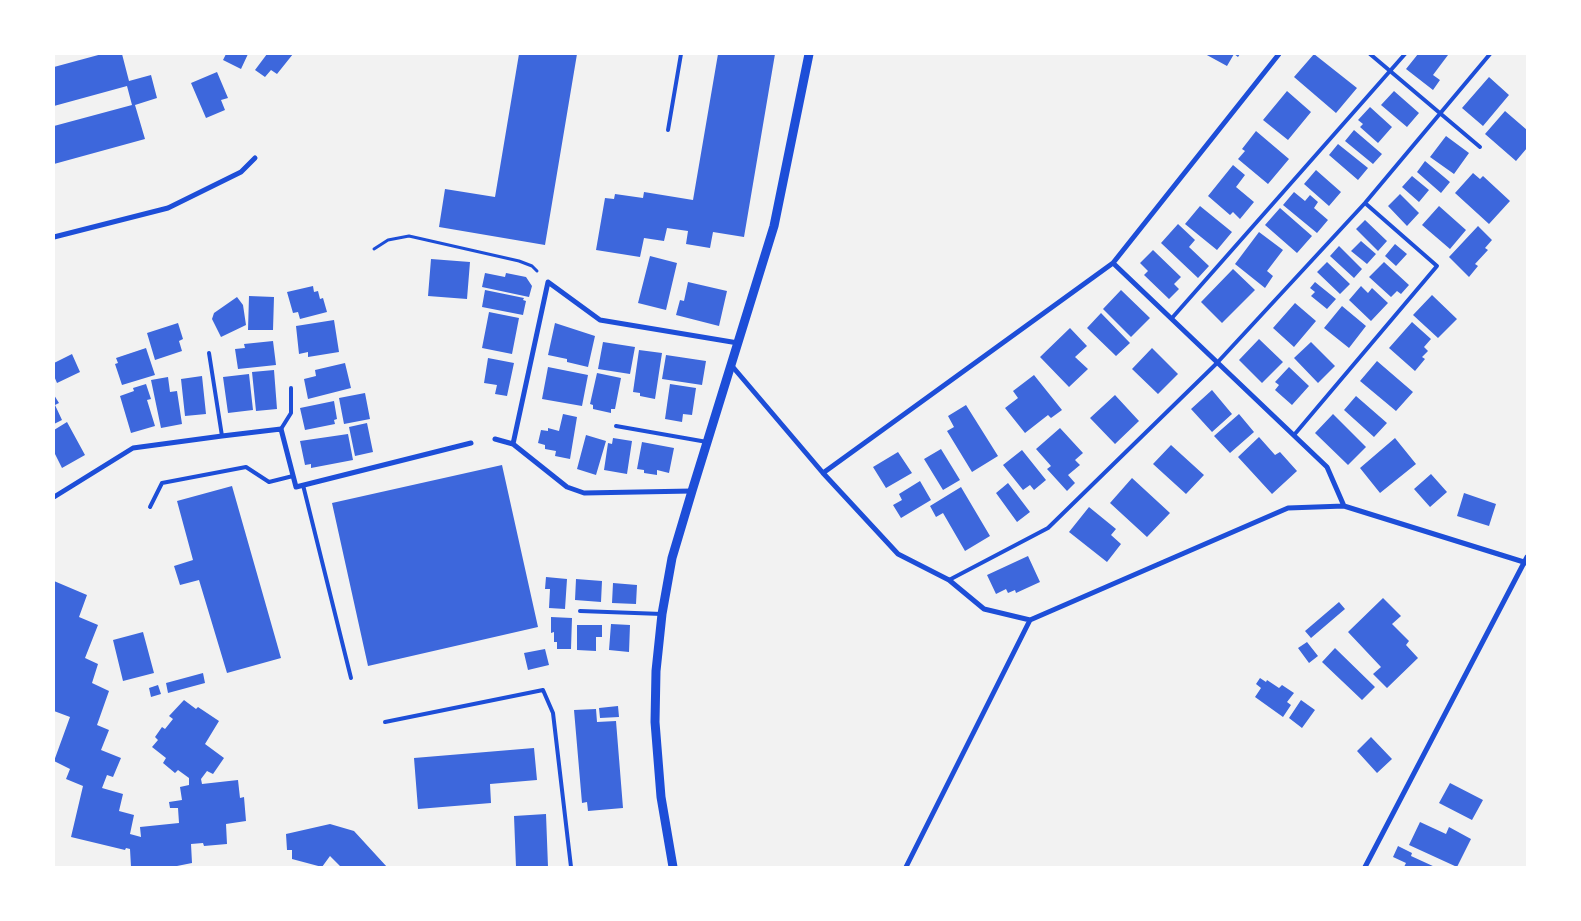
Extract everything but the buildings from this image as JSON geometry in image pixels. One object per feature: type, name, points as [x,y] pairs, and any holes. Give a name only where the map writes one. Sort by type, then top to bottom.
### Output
[{"type":"street","points":[[673,867],[661,796],[655,722],[656,671],[662,614],[672,558],[774,226],[809,54]]},
{"type":"street","points":[[822,473],[1113,263],[1279,54]]},
{"type":"street","points":[[54,237],[168,208],[241,172],[255,158]]},
{"type":"street","points":[[1113,263],[1172,318],[1216,364],[1327,467],[1344,506]]},
{"type":"street","points":[[512,444],[548,282],[600,320],[738,344]]},
{"type":"street","points":[[732,366],[822,473],[898,554],[949,580],[984,609],[1030,620],[1288,508],[1344,506],[1526,561],[1365,867]]},
{"type":"street","points":[[54,497],[133,448],[222,436],[281,429],[296,487],[470,443]]},
{"type":"street","points":[[495,438],[512,444],[567,487],[584,492],[692,491]]},
{"type":"street","points":[[906,867],[1030,620]]},
{"type":"lane","points":[[668,130],[681,54]]},
{"type":"lane","points":[[1370,54],[1480,147]]},
{"type":"lane","points":[[1172,318],[1404,54]]},
{"type":"lane","points":[[949,580],[1048,528],[1216,364],[1365,203],[1490,54]]},
{"type":"lane","points":[[1294,435],[1437,266],[1365,203]]},
{"type":"lane","points":[[209,353],[222,436]]},
{"type":"lane","points":[[281,429],[291,413],[291,388]]},
{"type":"lane","points":[[616,426],[707,442]]},
{"type":"lane","points":[[150,507],[162,483],[246,467],[269,482],[292,476]]},
{"type":"lane","points":[[303,485],[351,678]]},
{"type":"lane","points":[[580,610],[662,614]]},
{"type":"lane","points":[[385,722],[543,690],[553,713],[571,867]]},
{"type":"path","points":[[374,248],[388,240],[409,236],[519,261],[532,266],[548,282]]}]
